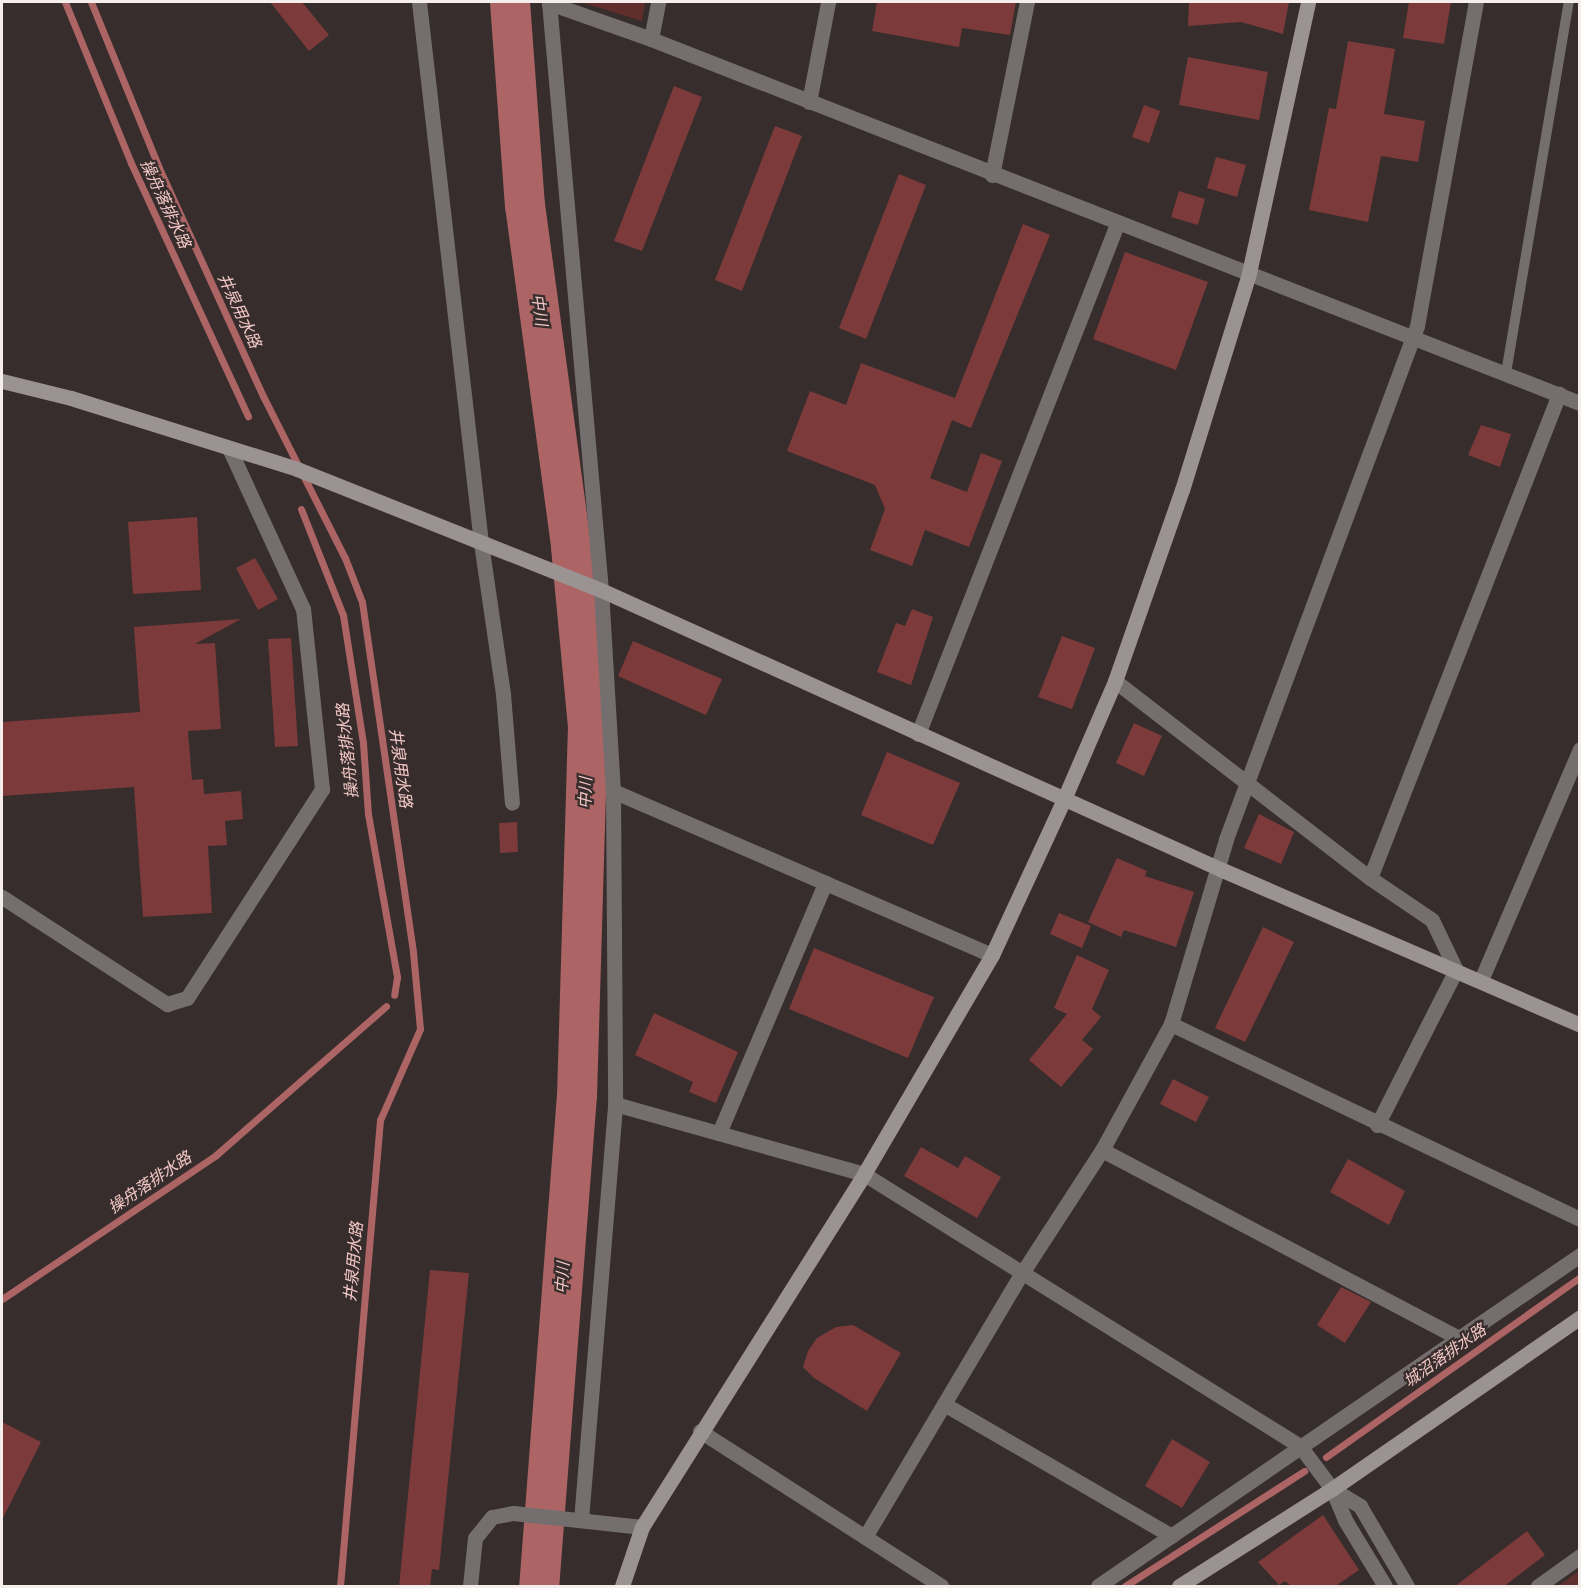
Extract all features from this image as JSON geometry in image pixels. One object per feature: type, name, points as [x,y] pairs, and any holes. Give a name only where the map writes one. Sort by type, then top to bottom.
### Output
[{"type":"street","points":[[419,2],[481,543],[503,694],[512,803]]},
{"type":"street","points":[[581,1520],[615,1104],[613,791],[601,590],[549,2],[651,39],[1117,224],[1249,273],[1580,403]]},
{"type":"street","points":[[651,39],[658,2]]},
{"type":"street","points":[[809,102],[828,2]]},
{"type":"street","points":[[992,175],[1027,2]]},
{"type":"street","points":[[622,1587],[642,1527],[700,1431],[864,1174],[992,955],[1064,799],[1115,681],[1182,490],[1249,273],[1308,2]]},
{"type":"street","points":[[865,1537],[1022,1273],[1102,1150],[1171,1024],[1220,869],[1226,839],[1414,338],[1476,2]]},
{"type":"street","points":[[918,734],[1117,224]]},
{"type":"street","points":[[2,381],[297,469],[601,590],[1220,869],[1481,980],[1580,1025]]},
{"type":"street","points":[[1370,878],[1559,394]]},
{"type":"street","points":[[2,897],[167,1004],[187,998],[321,789],[303,609],[229,448]]},
{"type":"street","points":[[1115,681],[1370,878],[1432,920],[1456,970]]},
{"type":"street","points":[[1481,980],[1580,749]]},
{"type":"street","points":[[613,791],[992,955]]},
{"type":"street","points":[[719,1133],[825,883]]},
{"type":"street","points":[[1377,1125],[1456,970]]},
{"type":"street","points":[[1171,1024],[1377,1125],[1580,1219]]},
{"type":"street","points":[[615,1104],[864,1174],[1300,1446],[1332,1489],[1344,1520],[1385,1587]]},
{"type":"street","points":[[1102,1150],[1459,1338]]},
{"type":"street","points":[[1098,1587],[1580,1255]]},
{"type":"street","points":[[1179,1587],[1332,1489],[1580,1317]]},
{"type":"street","points":[[944,1404],[1172,1536]]},
{"type":"street","points":[[700,1431],[941,1587]]},
{"type":"street","points":[[1332,1489],[1360,1506],[1407,1587]]},
{"type":"street","points":[[470,1587],[475,1538],[480,1527],[492,1517],[513,1513],[642,1527]]},
{"type":"street","points":[[1538,1587],[1580,1556]]},
{"type":"lane","points":[[1506,373],[1569,2]]},
{"type":"shaded area","points":[[581,2],[645,2],[642,21]]},
{"type":"shaded area","points":[[1579,1571],[1579,1586],[1558,1586]]},
{"type":"building","points":[[270,2],[302,2],[329,35],[309,51]]},
{"type":"building","points":[[877,2],[1016,2],[1010,35],[962,28],[959,47],[872,31]]},
{"type":"building","points":[[1189,2],[1289,2],[1283,34],[1241,22],[1188,26]]},
{"type":"building","points":[[1409,2],[1451,2],[1444,44],[1403,38]]},
{"type":"building","points":[[1348,41],[1395,49],[1384,114],[1425,121],[1418,162],[1381,156],[1368,222],[1309,210],[1329,108],[1336,109]]},
{"type":"building","points":[[1188,57],[1268,72],[1259,120],[1179,105]]},
{"type":"building","points":[[674,86],[702,97],[642,251],[614,241]]},
{"type":"building","points":[[1144,105],[1160,111],[1149,143],[1132,137]]},
{"type":"building","points":[[775,126],[802,136],[742,291],[715,280]]},
{"type":"building","points":[[1216,157],[1246,165],[1237,197],[1207,188]]},
{"type":"building","points":[[899,174],[926,185],[866,339],[839,328]]},
{"type":"building","points":[[1179,191],[1205,199],[1198,225],[1171,217]]},
{"type":"building","points":[[1023,224],[1050,235],[971,428],[952,420],[930,478],[967,492],[981,453],[1002,461],[969,547],[925,530],[912,566],[870,550],[885,509],[875,485],[787,451],[810,391],[846,405],[861,363],[955,398]]},
{"type":"building","points":[[1125,252],[1208,282],[1176,370],[1093,339]]},
{"type":"building","points":[[1481,425],[1511,434],[1500,467],[1468,455]]},
{"type":"building","points":[[197,517],[201,590],[133,594],[128,522]]},
{"type":"building","points":[[255,558],[278,599],[258,610],[236,568]]},
{"type":"building","points":[[912,609],[933,617],[911,685],[877,672],[896,623],[905,626]]},
{"type":"building","points":[[241,619],[195,644],[215,643],[221,729],[188,731],[192,780],[203,779],[204,794],[241,791],[243,819],[225,821],[227,845],[208,846],[212,913],[143,917],[134,787],[2,796],[2,722],[140,712],[134,627]]},
{"type":"building","points":[[1062,636],[1095,648],[1072,709],[1038,697]]},
{"type":"building","points":[[291,638],[298,746],[275,747],[268,639]]},
{"type":"building","points":[[633,641],[722,679],[706,715],[618,676]]},
{"type":"building","points":[[1134,723],[1162,736],[1144,776],[1116,763]]},
{"type":"building","points":[[887,752],[960,783],[933,845],[861,815]]},
{"type":"building","points":[[1259,814],[1294,832],[1281,864],[1244,848]]},
{"type":"building","points":[[517,822],[518,852],[500,853],[499,823]]},
{"type":"building","points":[[1117,858],[1147,871],[1145,876],[1194,892],[1176,947],[1124,930],[1121,937],[1088,922]]},
{"type":"building","points":[[1059,913],[1091,926],[1082,948],[1050,934]]},
{"type":"building","points":[[1263,927],[1294,942],[1245,1042],[1215,1028]]},
{"type":"building","points":[[814,948],[934,997],[908,1058],[789,1009]]},
{"type":"building","points":[[1077,955],[1109,970],[1092,1009],[1101,1017],[1082,1040],[1093,1049],[1061,1087],[1029,1060],[1067,1014],[1054,1008]]},
{"type":"building","points":[[654,1013],[738,1052],[716,1103],[689,1092],[693,1082],[635,1055]]},
{"type":"building","points":[[1173,1079],[1209,1097],[1196,1122],[1160,1104]]},
{"type":"building","points":[[921,1147],[958,1168],[965,1156],[1001,1177],[977,1218],[904,1176]]},
{"type":"building","points":[[1348,1159],[1405,1191],[1389,1225],[1330,1192]]},
{"type":"building","points":[[430,1270],[469,1273],[439,1570],[432,1569],[430,1587],[399,1587]]},
{"type":"building","points":[[1341,1287],[1371,1302],[1345,1343],[1317,1325]]},
{"type":"building","points":[[853,1325],[901,1353],[867,1411],[814,1378],[803,1367],[808,1351],[817,1338],[836,1327]]},
{"type":"building","points":[[2,1422],[41,1442],[2,1520]]},
{"type":"building","points":[[1172,1439],[1210,1462],[1182,1508],[1145,1486]]},
{"type":"building","points":[[1323,1515],[1359,1570],[1334,1587],[1292,1587],[1285,1581],[1279,1585],[1258,1562]]},
{"type":"building","points":[[1527,1531],[1545,1555],[1503,1587],[1454,1587]]},
{"type":"waterway","name":"操舟落排水路","points":[[65,2],[131,163],[248,416]]},
{"type":"waterway","name":"井泉用水路","points":[[91,2],[159,168],[263,396],[345,558],[362,602],[413,952],[420,1029],[380,1120],[340,1586]]},
{"type":"waterway","name":"中川","points":[[510,2],[525,205],[571,547],[588,726],[577,1095],[539,1586]]},
{"type":"waterway","name":"操舟落排水路","points":[[301,509],[343,615],[363,743],[368,814],[397,977],[394,995]]},
{"type":"waterway","name":"操舟落排水路","points":[[2,1299],[216,1155],[386,1006]]},
{"type":"waterway","name":"城沼落排水路","points":[[1326,1457],[1580,1277]]},
{"type":"waterway","name":"城沼落排水路","points":[[1125,1586],[1304,1471]]}]
